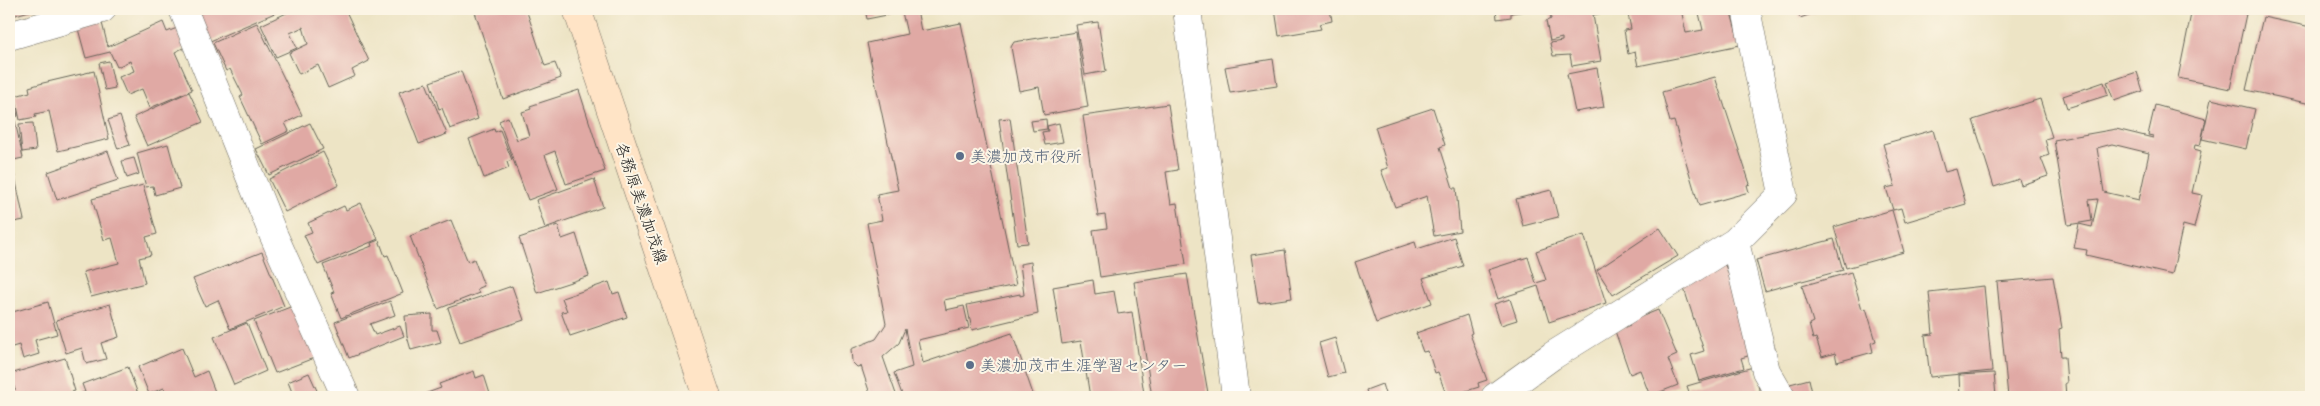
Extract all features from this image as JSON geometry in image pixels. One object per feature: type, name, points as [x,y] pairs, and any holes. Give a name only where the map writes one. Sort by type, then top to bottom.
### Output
[{"type":"main road","name":"各務原美濃加茂線","points":[[577,9],[708,397]]},
{"type":"street","points":[[9,36],[102,9]]},
{"type":"street","points":[[183,9],[273,234],[346,397]]},
{"type":"street","points":[[1187,9],[1236,397]]},
{"type":"street","points":[[1495,397],[1552,356],[1735,242],[1783,194],[1746,9]]},
{"type":"street","points":[[1735,242],[1766,371],[1781,397]]},
{"type":"building","points":[[9,9],[36,9],[9,17]]},
{"type":"building","points":[[211,9],[284,9],[208,42],[196,15]]},
{"type":"building","points":[[295,9],[345,9],[369,61],[352,70],[355,76],[328,88],[318,65],[299,74],[289,53],[308,44],[303,27],[290,33],[297,48],[276,57],[261,25]]},
{"type":"building","points":[[474,9],[526,9],[545,66],[555,63],[561,78],[503,99]]},
{"type":"building","points":[[865,9],[917,9],[921,31],[961,23],[1016,285],[944,300],[946,310],[964,306],[969,328],[918,340],[923,363],[1012,333],[1034,397],[903,397],[894,373],[912,367],[905,329],[899,343],[883,357],[897,397],[871,397],[861,366],[857,367],[852,362],[851,349],[876,339],[886,324],[867,223],[882,220],[877,194],[898,190],[867,43],[907,34],[902,12],[867,19]]},
{"type":"building","points":[[1275,9],[1330,9],[1332,21],[1319,24],[1321,29],[1279,36]]},
{"type":"building","points":[[1496,9],[1535,10],[1511,13],[1511,17],[1497,19]]},
{"type":"building","points":[[1549,9],[1603,9],[1603,13],[1593,15],[1601,61],[1572,66],[1570,55],[1553,56],[1550,43],[1562,41],[1562,38],[1550,41],[1546,21],[1551,19]]},
{"type":"building","points":[[1627,9],[1681,9],[1686,33],[1703,30],[1698,9],[1730,9],[1740,45],[1638,66],[1635,52],[1628,54],[1624,30],[1631,29]]},
{"type":"building","points":[[1797,9],[1826,9],[1800,18]]},
{"type":"building","points":[[2192,9],[2222,9],[2246,14],[2230,89],[2178,78]]},
{"type":"building","points":[[2263,17],[2311,27],[2311,104],[2246,90]]},
{"type":"building","points":[[101,19],[108,47],[163,22],[167,32],[177,28],[185,47],[175,52],[192,90],[150,108],[142,89],[127,95],[119,77],[134,71],[130,61],[117,67],[110,52],[86,58],[77,25]]},
{"type":"building","points":[[1098,22],[1106,71],[1085,75],[1076,25]]},
{"type":"building","points":[[257,23],[302,115],[285,123],[289,131],[262,144],[240,97],[243,95],[230,69],[226,71],[213,43]]},
{"type":"building","points":[[1076,32],[1088,107],[1044,115],[1039,87],[1019,91],[1011,47],[1014,42]]},
{"type":"building","points":[[1273,59],[1277,86],[1230,93],[1225,67]]},
{"type":"building","points":[[109,61],[115,88],[105,90],[99,63]]},
{"type":"building","points":[[1597,68],[1604,107],[1575,112],[1567,74]]},
{"type":"building","points":[[94,71],[109,139],[58,151],[49,111],[35,114],[36,117],[20,120],[15,96],[30,92],[29,87]]},
{"type":"building","points":[[461,71],[478,119],[450,129],[442,108],[439,109],[430,82]]},
{"type":"building","points":[[2137,72],[2143,91],[2114,101],[2107,82]]},
{"type":"building","points":[[1715,77],[1750,184],[1747,185],[1749,192],[1699,206],[1674,121],[1670,122],[1662,92]]},
{"type":"building","points":[[9,82],[18,116],[9,118]]},
{"type":"building","points":[[2104,82],[2108,95],[2067,108],[2063,96]]},
{"type":"building","points":[[426,83],[447,134],[419,144],[399,92]]},
{"type":"building","points":[[579,90],[605,171],[566,184],[555,151],[545,155],[558,189],[528,200],[499,121],[508,117],[517,140],[529,136],[522,112],[531,109],[530,106]]},
{"type":"building","points":[[189,92],[203,122],[147,146],[134,117]]},
{"type":"building","points":[[2040,99],[2052,137],[2045,139],[2049,155],[2041,158],[2048,176],[2021,185],[2019,179],[1994,187],[1973,120]]},
{"type":"building","points":[[2211,99],[2255,109],[2246,149],[2202,139]]},
{"type":"building","points":[[1168,104],[1178,170],[1166,172],[1171,204],[1177,203],[1186,264],[1100,277],[1093,230],[1107,228],[1105,215],[1098,216],[1083,116]]},
{"type":"building","points":[[2155,105],[2206,119],[2200,146],[2195,145],[2194,149],[2201,151],[2192,193],[2202,195],[2194,228],[2183,225],[2172,275],[2086,255],[2087,250],[2074,248],[2079,224],[2092,227],[2098,199],[2089,200],[2092,221],[2068,225],[2054,140],[2116,129],[2153,138],[2153,136],[2148,135]],"holes":[[[2112,144],[2149,153],[2139,200],[2104,192],[2097,148]]]},
{"type":"building","points":[[1433,108],[1445,145],[1440,147],[1453,188],[1456,188],[1460,231],[1434,236],[1427,196],[1395,207],[1381,170],[1388,168],[1375,127]]},
{"type":"building","points":[[120,116],[130,145],[118,149],[108,120]]},
{"type":"building","points":[[1010,118],[1028,243],[1017,244],[999,119]]},
{"type":"building","points":[[1046,119],[1047,129],[1033,131],[1031,121]]},
{"type":"building","points":[[15,121],[23,158],[9,161],[9,122]]},
{"type":"building","points":[[33,123],[36,150],[22,152],[19,124]]},
{"type":"building","points":[[310,123],[323,149],[269,175],[256,149]]},
{"type":"building","points":[[1059,123],[1063,142],[1045,145],[1042,132],[1048,131],[1047,126]]},
{"type":"building","points":[[494,129],[495,132],[500,130],[512,160],[507,162],[509,168],[484,178],[469,139]]},
{"type":"building","points":[[1933,130],[1945,172],[1956,169],[1966,204],[1905,222],[1901,208],[1893,210],[1886,188],[1895,186],[1883,144]]},
{"type":"building","points":[[168,144],[180,188],[155,195],[153,186],[146,187],[137,153]]},
{"type":"building","points":[[108,151],[118,180],[57,200],[48,172]]},
{"type":"building","points":[[323,152],[339,185],[285,212],[269,179]]},
{"type":"building","points":[[134,158],[139,174],[127,178],[122,161]]},
{"type":"building","points":[[13,168],[24,220],[9,223],[9,169]]},
{"type":"building","points":[[594,179],[603,207],[545,228],[536,200]]},
{"type":"building","points":[[143,185],[157,234],[146,237],[151,255],[139,258],[145,283],[91,297],[83,272],[119,263],[112,238],[104,240],[92,199]]},
{"type":"building","points":[[1551,190],[1558,217],[1523,226],[1516,199]]},
{"type":"building","points":[[361,203],[378,239],[318,265],[304,235],[312,232],[308,223],[344,206],[346,210]]},
{"type":"building","points":[[1892,210],[1904,252],[1846,268],[1834,227]]},
{"type":"building","points":[[451,220],[468,262],[474,259],[484,286],[477,289],[479,293],[438,309],[410,236]]},
{"type":"building","points":[[558,225],[562,239],[576,234],[589,276],[537,293],[519,238]]},
{"type":"building","points":[[1660,228],[1678,256],[1613,295],[1597,270]]},
{"type":"building","points":[[1584,235],[1606,303],[1549,322],[1538,286],[1498,299],[1488,270],[1528,257],[1536,283],[1546,280],[1536,251]]},
{"type":"building","points":[[1454,237],[1463,266],[1423,278],[1432,303],[1376,323],[1355,262],[1415,242],[1417,249]]},
{"type":"building","points":[[1834,239],[1843,270],[1765,291],[1756,260]]},
{"type":"building","points":[[379,240],[385,256],[388,255],[403,293],[341,318],[331,293],[334,292],[323,265],[372,246],[371,243]]},
{"type":"building","points":[[1285,250],[1292,298],[1258,303],[1251,255]]},
{"type":"building","points":[[262,252],[284,306],[230,329],[218,300],[205,306],[193,279]]},
{"type":"building","points":[[1031,262],[1038,314],[972,330],[967,305],[1020,294],[1020,296],[1024,295],[1020,264]]},
{"type":"building","points":[[1725,265],[1758,353],[1741,358],[1744,368],[1699,381],[1691,355],[1704,351],[1681,279]]},
{"type":"building","points":[[1851,272],[1862,309],[1866,308],[1876,341],[1871,343],[1873,352],[1837,362],[1835,353],[1822,357],[1816,338],[1813,339],[1809,324],[1813,322],[1802,286]]},
{"type":"building","points":[[1187,274],[1208,393],[1179,397],[1152,397],[1134,282]]},
{"type":"building","points":[[2053,277],[2062,328],[2059,329],[2061,357],[2065,357],[2066,397],[2008,397],[1997,282]]},
{"type":"building","points":[[1093,280],[1095,294],[1114,291],[1118,314],[1132,312],[1144,394],[1125,397],[1090,397],[1081,341],[1062,344],[1053,287]]},
{"type":"building","points":[[609,282],[613,294],[619,292],[627,317],[570,336],[561,312],[567,311],[562,298]]},
{"type":"building","points":[[512,286],[524,320],[460,342],[448,308]]},
{"type":"building","points":[[1984,286],[1992,371],[1930,377],[1925,335],[1933,334],[1929,292]]},
{"type":"building","points":[[1510,299],[1517,320],[1501,325],[1494,304]]},
{"type":"building","points":[[390,301],[395,315],[370,324],[375,335],[400,326],[404,336],[349,358],[335,322]]},
{"type":"building","points":[[48,302],[57,334],[35,340],[39,354],[23,359],[19,345],[9,348],[9,313]]},
{"type":"building","points":[[110,304],[119,337],[101,343],[106,359],[86,364],[82,348],[66,353],[56,320]]},
{"type":"building","points":[[298,304],[319,356],[275,373],[254,321]]},
{"type":"building","points":[[1658,310],[1677,355],[1668,359],[1678,385],[1650,396],[1640,370],[1630,374],[1615,331],[1630,325],[1628,322]]},
{"type":"building","points":[[432,314],[432,330],[437,330],[441,342],[411,350],[407,336],[405,316]]},
{"type":"building","points":[[1467,315],[1472,333],[1470,334],[1487,380],[1478,383],[1479,387],[1447,397],[1438,372],[1435,373],[1428,351],[1423,352],[1416,333]]},
{"type":"building","points":[[247,323],[266,371],[234,385],[214,337]]},
{"type":"building","points":[[1335,338],[1344,373],[1328,377],[1319,343]]},
{"type":"building","points":[[182,348],[194,377],[207,371],[217,397],[168,397],[164,388],[149,394],[138,367]]},
{"type":"building","points":[[65,358],[75,391],[54,397],[9,397],[9,384],[12,383],[15,390],[10,374]]},
{"type":"building","points":[[128,367],[139,397],[71,397],[85,392],[82,384]]},
{"type":"building","points":[[1753,367],[1761,397],[1683,397],[1690,395],[1687,386]]},
{"type":"building","points":[[474,371],[476,378],[484,375],[491,397],[416,397],[441,388],[439,384]]},
{"type":"building","points":[[309,373],[319,395],[332,390],[335,397],[294,397],[288,382]]},
{"type":"building","points":[[1994,373],[1996,397],[1960,397],[1959,375]]},
{"type":"building","points":[[1809,379],[1813,397],[1793,397],[1790,384]]},
{"type":"building","points":[[1382,384],[1386,397],[1368,397],[1366,390]]},
{"type":"place","name":"美濃加茂市役所","points":[[960,156]]},
{"type":"place","name":"美濃加茂市生涯学習センター","points":[[970,365]]}]
